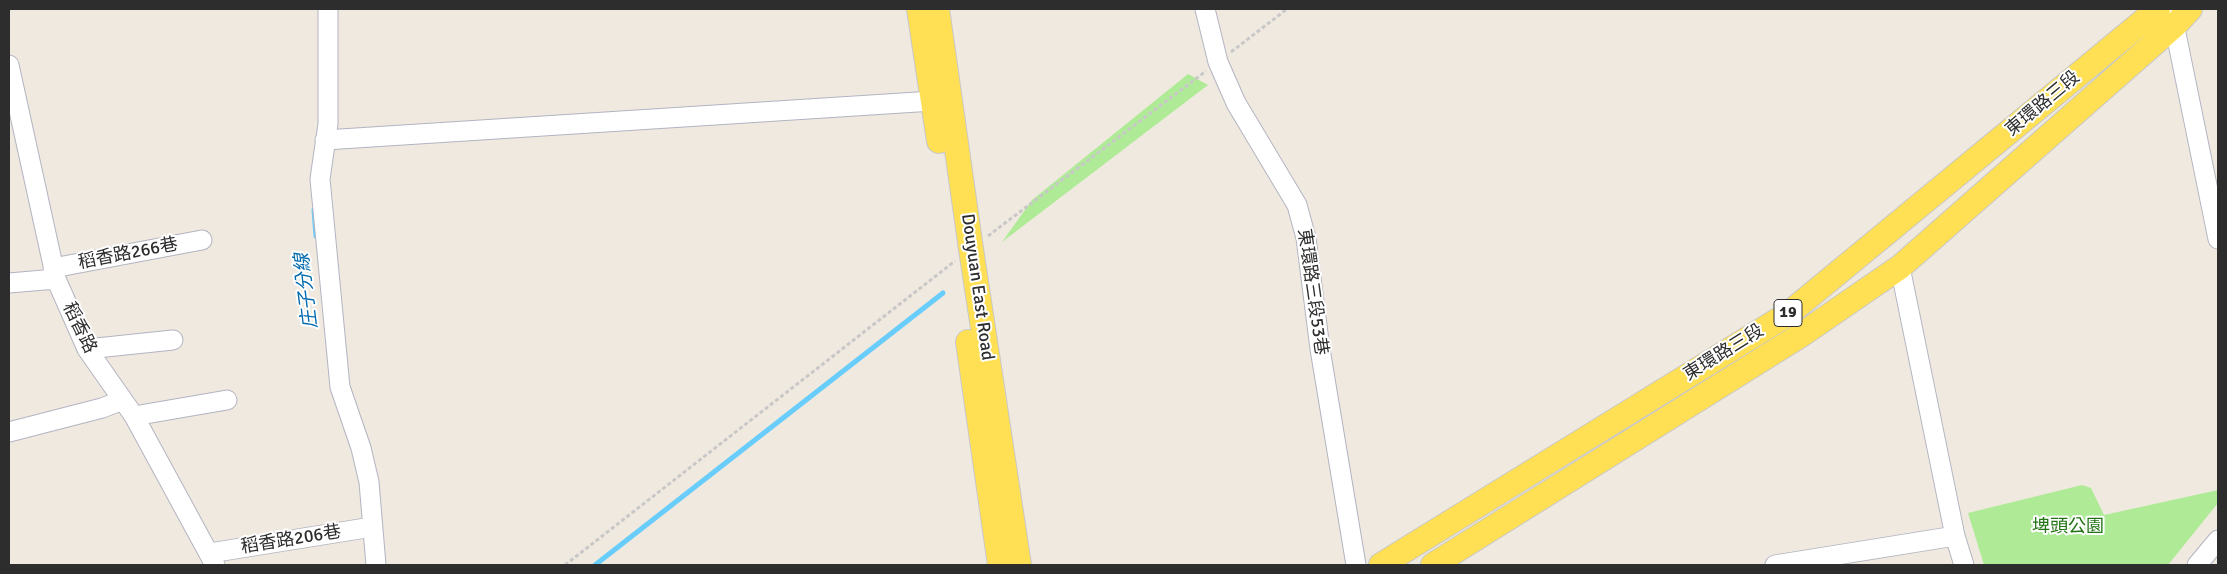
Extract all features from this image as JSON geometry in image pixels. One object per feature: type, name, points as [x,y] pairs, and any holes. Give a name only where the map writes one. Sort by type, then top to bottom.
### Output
[{"type":"main road","name":"Douyuan East Road","points":[[919,9],[933,101],[964,254],[1019,565]]},
{"type":"main road","name":"Douyuan East Road","points":[[937,9],[1000,565]]},
{"type":"main road","name":"東環路三段","points":[[1381,565],[1788,314],[2158,9]]},
{"type":"main road","name":"東環路三段","points":[[1433,565],[1801,335],[1900,267],[2179,14]]},
{"type":"street","points":[[328,9],[328,124],[320,179],[340,387],[361,448],[369,482],[376,565]]},
{"type":"street","name":"東環路三段53巷","points":[[1205,9],[1218,62],[1236,103],[1297,205],[1306,238],[1320,349],[1356,565]]},
{"type":"street","points":[[2179,14],[2218,239]]},
{"type":"street","name":"稻香路","points":[[9,65],[14,115],[54,274],[87,349],[134,416],[213,559]]},
{"type":"street","points":[[325,140],[933,101]]},
{"type":"street","name":"稻香路266巷","points":[[9,283],[202,240]]},
{"type":"street","points":[[1900,267],[1955,536],[1964,565]]},
{"type":"street","points":[[87,349],[172,340]]},
{"type":"street","points":[[9,432],[102,408],[123,400]]},
{"type":"street","points":[[134,416],[227,400]]},
{"type":"street","name":"稻香路206巷","points":[[213,559],[372,527]]},
{"type":"street","points":[[1775,565],[1955,536]]},
{"type":"street","points":[[2197,565],[2218,540]]},
{"type":"path","points":[[565,565],[964,254],[1287,9]]},
{"type":"green space","points":[[1188,74],[1208,85],[1002,242],[1032,200]]},
{"type":"green space","name":"埤頭公園","points":[[2082,485],[2091,488],[2104,515],[2218,490],[2218,503],[2168,565],[1984,565],[1968,513]]},
{"type":"waterway","name":"庄子分線","points":[[314,210],[316,236]]},
{"type":"waterway","points":[[595,565],[943,293]]}]
